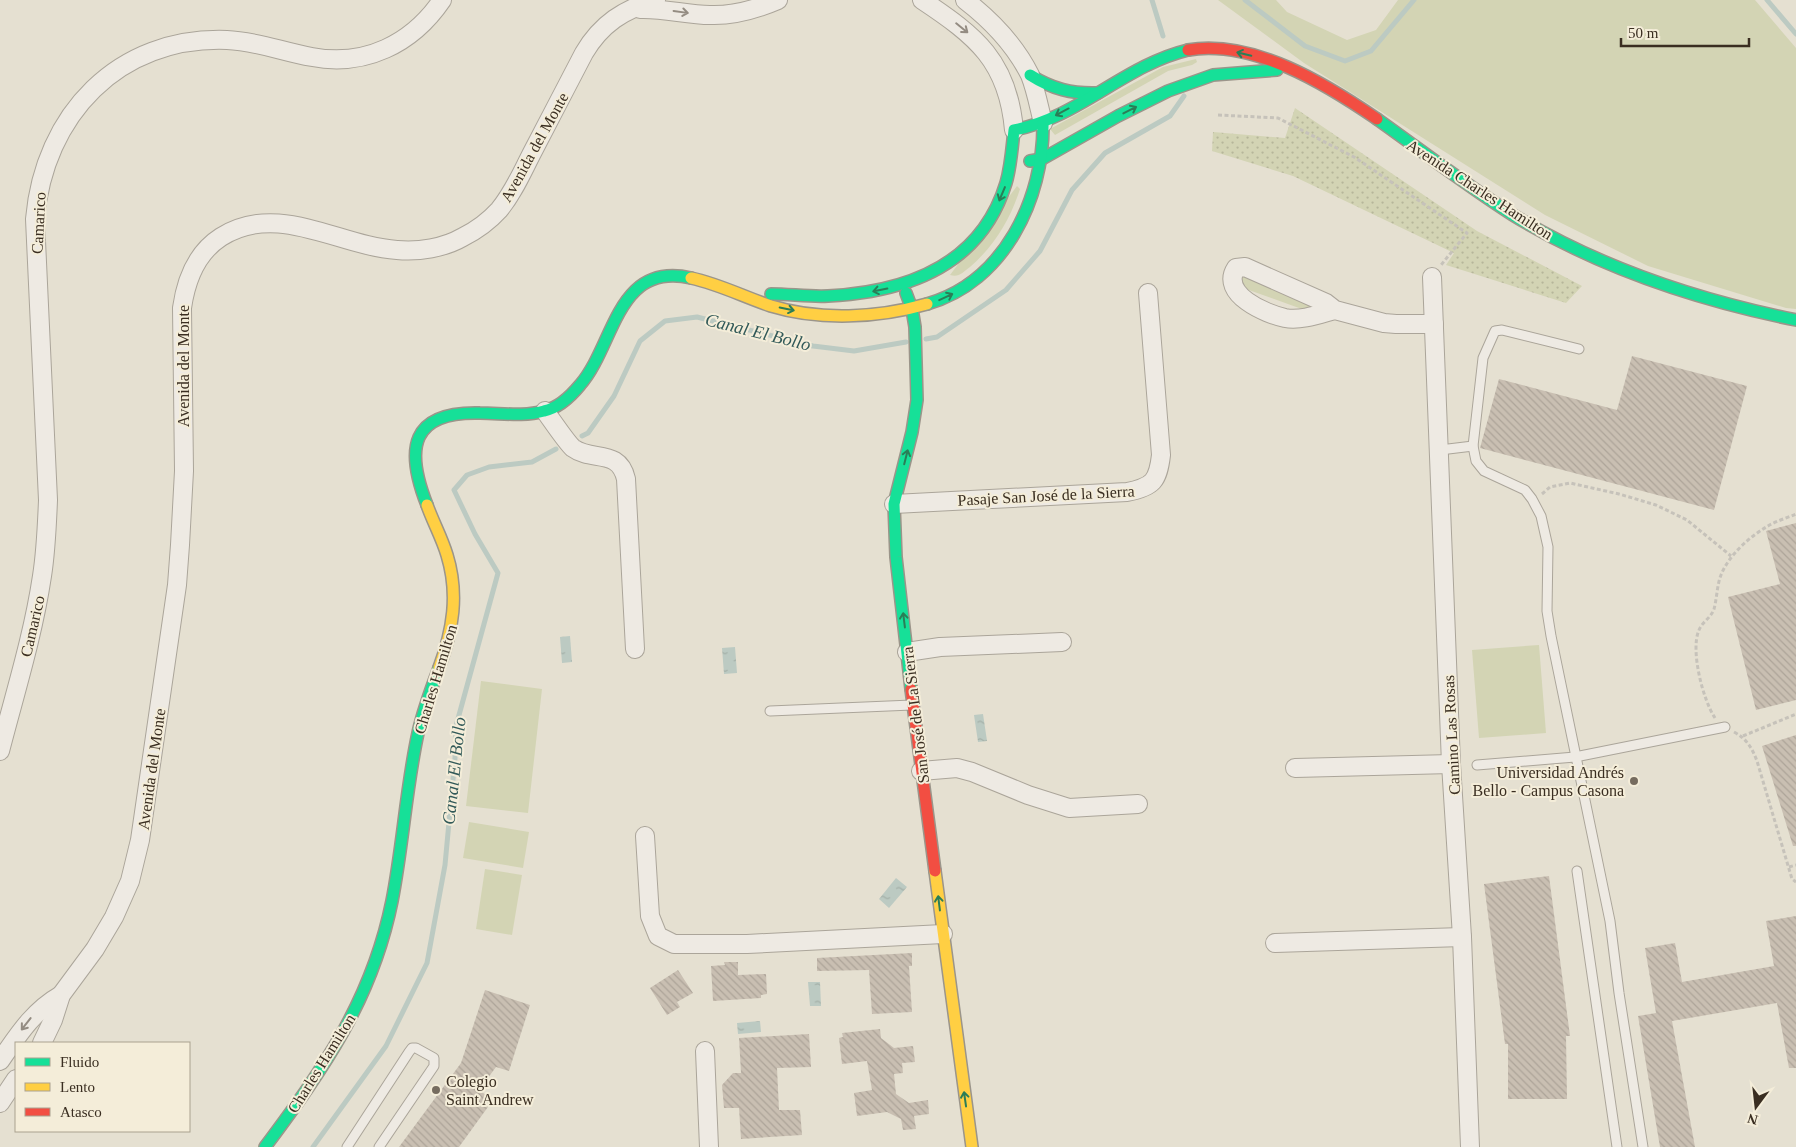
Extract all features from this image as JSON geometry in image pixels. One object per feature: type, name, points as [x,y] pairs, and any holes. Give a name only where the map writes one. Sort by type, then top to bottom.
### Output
[{"type":"street","name":"Camarico","points":[[0,751],[31,636],[42,575],[46,537],[48,500],[35,219],[37,200],[46,162],[62,127],[73,111],[101,82],[118,70],[152,52],[188,42],[227,40],[248,42],[310,57],[327,59],[360,57],[388,48],[413,33],[433,13],[442,0]]},
{"type":"street","name":"Avenida del Monte","points":[[42,1042],[53,1020],[61,996],[95,949],[114,917],[130,881],[140,840],[178,575],[184,471],[182,308],[187,284],[198,260],[206,249],[226,234],[248,225],[260,223],[285,223],[380,248],[396,250],[429,249],[446,245],[468,235],[488,221],[508,197],[584,53],[595,36],[621,14],[656,0]]},
{"type":"street","name":"Avenida del Monte","points":[[632,10],[659,9],[719,15],[754,9],[778,0]]},
{"type":"street","points":[[922,0],[962,28],[989,57],[1008,91],[1014,130]]},
{"type":"street","points":[[965,0],[991,21],[1020,58],[1030,75],[1043,123]]},
{"type":"street","name":"Avenida Charles Hamilton","points":[[1014,130],[1043,123],[1159,58],[1194,48],[1238,52],[1273,62],[1309,78],[1340,95],[1514,214],[1582,252],[1635,275],[1696,297],[1796,320]]},
{"type":"street","name":"Avenida Charles Hamilton","points":[[1011,163],[1042,159],[1118,116],[1168,91],[1194,81],[1232,72],[1290,70]]},
{"type":"street","points":[[1030,75],[1043,84],[1061,91],[1077,94],[1098,93]]},
{"type":"street","name":"Charles Hamilton","points":[[265,1147],[306,1092],[348,1024],[369,977],[392,901],[418,731],[426,698],[445,649],[454,614],[454,588],[447,556],[416,473],[413,458],[414,445],[421,432],[431,423],[450,414],[463,412],[520,414],[545,411],[560,404],[584,380],[596,362],[623,305],[632,292],[656,278],[668,275],[684,276],[782,309],[811,314],[887,314],[912,309],[950,296],[969,285],[984,273],[1011,240],[1029,208],[1042,159],[1044,143],[1043,123]]},
{"type":"street","name":"Charles Hamilton","points":[[741,294],[824,295],[871,292],[903,285],[948,263],[963,252],[988,222],[1004,190],[1011,163],[1014,130]]},
{"type":"street","points":[[1335,310],[1298,318],[1286,318],[1272,314],[1246,302],[1240,296],[1233,285],[1232,273],[1236,268],[1245,267],[1326,303],[1335,310],[1396,324],[1434,324]]},
{"type":"street","name":"Camino Las Rosas","points":[[1432,278],[1451,764],[1462,937],[1470,1147]]},
{"type":"street","name":"San José de La Sierra","points":[[903,285],[912,309],[917,365],[917,400],[912,432],[894,504],[896,557],[922,771],[972,1147]]},
{"type":"street","name":"Pasaje San José de la Sierra","points":[[894,504],[1127,492],[1142,489],[1154,481],[1160,469],[1162,455],[1148,293]]},
{"type":"street","points":[[545,411],[573,448],[608,458],[618,463],[624,469],[635,648]]},
{"type":"street","points":[[907,652],[940,647],[1062,642]]},
{"type":"street","points":[[1295,768],[1451,764]]},
{"type":"street","points":[[922,771],[957,768],[972,772],[1028,795],[1069,808],[1138,804]]},
{"type":"street","points":[[645,836],[650,916],[658,936],[674,944],[747,944],[943,934]]},
{"type":"street","points":[[1275,943],[1462,937]]},
{"type":"street","name":"Avenida del Monte","points":[[0,1061],[31,1018],[41,1008],[61,996]]},
{"type":"street","points":[[705,1051],[709,1147]]},
{"type":"street","points":[[0,1102],[15,1080]]},
{"type":"lane","points":[[1579,349],[1502,330],[1495,331],[1483,358],[1473,446],[1476,461],[1484,471],[1525,490],[1541,516],[1548,547],[1548,619],[1610,921],[1643,1147]]},
{"type":"lane","points":[[1440,450],[1473,446]]},
{"type":"lane","points":[[770,711],[914,704]]},
{"type":"lane","points":[[1477,765],[1575,757],[1725,727]]},
{"type":"lane","points":[[1578,871],[1617,1147]]},
{"type":"lane","points":[[347,1147],[409,1052],[412,1048],[416,1048],[434,1058],[434,1066],[379,1147]]},
{"type":"path","points":[[1218,115],[1278,118],[1354,157],[1467,233],[1432,278]]},
{"type":"path","points":[[1533,501],[1550,487],[1570,483],[1619,494],[1656,505],[1687,520],[1732,556]]},
{"type":"path","points":[[1796,514],[1768,526],[1732,556],[1720,576],[1714,610],[1708,620],[1701,626],[1695,642],[1708,706],[1715,719],[1725,727],[1743,736],[1751,747],[1758,761],[1792,879],[1796,882]]},
{"type":"path","points":[[1743,736],[1796,714]]},
{"type":"path","points":[[1789,867],[1796,865]]},
{"type":"green space","points":[[1218,0],[1276,0],[1287,12],[1347,40],[1376,30],[1398,0],[1755,0],[1796,48],[1796,309],[1786,308],[1648,266],[1545,215],[1304,63]]},
{"type":"green space","points":[[1196,59],[1197,62],[1192,65],[1168,71],[1055,135],[1050,129],[1163,67]]},
{"type":"green space","points":[[1295,108],[1477,231],[1582,286],[1566,303],[1446,265],[1454,253],[1293,176],[1212,151],[1213,132],[1285,138]]},
{"type":"green space","points":[[1017,186],[1020,189],[1016,200],[1006,222],[994,241],[979,259],[963,273],[956,276],[950,275]]},
{"type":"green space","points":[[1248,275],[1315,304],[1310,310],[1299,308],[1246,289],[1239,277]]},
{"type":"green space","points":[[1539,645],[1546,733],[1479,738],[1472,650]]},
{"type":"green space","points":[[481,681],[542,689],[528,813],[466,806]]},
{"type":"green space","points":[[469,822],[529,832],[523,868],[463,858]]},
{"type":"green space","points":[[485,869],[522,875],[512,935],[476,929]]},
{"type":"water","points":[[570,636],[572,662],[562,663],[560,637]]},
{"type":"water","points":[[735,647],[737,673],[724,674],[722,648]]},
{"type":"water","points":[[983,714],[987,741],[978,742],[974,715]]},
{"type":"water","points":[[896,878],[907,887],[889,908],[879,899]]},
{"type":"water","points":[[808,982],[820,982],[821,1006],[810,1006]]},
{"type":"water","points":[[760,1021],[761,1032],[738,1034],[737,1023]]},
{"type":"building","points":[[1632,356],[1747,386],[1714,510],[1480,448],[1499,379],[1617,410]]},
{"type":"building","points":[[1796,523],[1796,700],[1756,710],[1728,597],[1780,584],[1766,531]]},
{"type":"building","points":[[1796,735],[1796,846],[1793,846],[1762,746]]},
{"type":"building","points":[[1549,876],[1570,1036],[1566,1036],[1567,1099],[1508,1099],[1508,1044],[1505,1044],[1484,884]]},
{"type":"building","points":[[1796,916],[1796,1068],[1789,1068],[1777,1003],[1672,1021],[1695,1147],[1660,1147],[1638,1016],[1656,1013],[1645,948],[1675,943],[1682,982],[1774,966],[1766,921]]},
{"type":"building","points":[[912,953],[912,966],[909,966],[912,1012],[872,1014],[869,970],[817,971],[817,958]]},
{"type":"building","points":[[724,962],[738,962],[738,975],[766,974],[767,994],[761,995],[761,998],[713,1001],[711,966],[725,965]]},
{"type":"building","points":[[678,970],[693,993],[677,1002],[680,1007],[667,1015],[650,988]]},
{"type":"building","points":[[485,990],[530,1005],[509,1071],[496,1067],[479,1090],[493,1100],[459,1147],[399,1147],[461,1063]]},
{"type":"building","points":[[880,1029],[881,1038],[894,1048],[913,1046],[915,1062],[902,1063],[903,1073],[894,1074],[896,1094],[909,1103],[928,1100],[929,1114],[914,1116],[916,1129],[903,1130],[901,1119],[887,1112],[857,1116],[854,1093],[872,1090],[867,1061],[842,1064],[839,1038],[843,1037],[842,1033]]},
{"type":"building","points":[[809,1034],[811,1067],[777,1068],[779,1110],[800,1110],[802,1135],[741,1139],[739,1108],[724,1108],[722,1085],[733,1073],[741,1073],[739,1038]]},
{"type":"waterway","name":"Canal El Bollo","points":[[1152,0],[1163,36]]},
{"type":"waterway","name":"Canal El Bollo","points":[[1245,0],[1305,46],[1345,61],[1371,51],[1414,0]]},
{"type":"waterway","name":"Canal El Bollo","points":[[1767,0],[1796,34]]},
{"type":"waterway","name":"Canal El Bollo","points":[[926,339],[937,337],[1006,290],[1040,251],[1072,190],[1105,153],[1170,116],[1184,96]]},
{"type":"waterway","name":"Canal El Bollo","points":[[582,436],[588,433],[614,396],[640,341],[665,321],[697,317],[813,346],[854,351],[906,342]]},
{"type":"waterway","name":"Canal El Bollo","points":[[313,1147],[386,1046],[427,963],[445,865],[455,758],[456,726],[498,573],[475,534],[454,490],[467,475],[489,467],[532,462],[556,449]]},
{"type":"traffic: fast","points":[[771,294],[821,296],[857,293],[886,288],[912,280],[937,269],[960,254],[979,235],[994,211],[1008,177],[1014,130],[1037,124],[1059,115],[1143,67],[1165,57],[1188,50]]},
{"type":"traffic: fast","points":[[1030,161],[1042,159],[1118,116],[1168,91],[1213,75],[1277,70]]},
{"type":"traffic: fast","points":[[1030,75],[1062,90],[1098,93]]},
{"type":"traffic: fast","points":[[1377,119],[1513,215],[1580,251],[1650,280],[1686,292],[1722,303],[1796,320]]},
{"type":"traffic: fast","points":[[927,304],[954,293],[978,277],[998,257],[1014,234],[1027,208],[1036,180],[1041,152],[1043,123]]},
{"type":"traffic: fast","points":[[427,505],[416,467],[416,451],[419,437],[427,426],[439,419],[457,414],[528,414],[554,407],[573,393],[592,368],[620,310],[632,294],[647,282],[666,276],[691,278]]},
{"type":"traffic: fast","points":[[906,293],[912,309],[915,327],[917,400],[912,432],[894,504],[896,557],[911,689]]},
{"type":"traffic: fast","points":[[265,1147],[326,1061],[359,1002],[372,970],[392,901],[418,733],[439,668]]},
{"type":"traffic: slow","points":[[691,278],[771,306],[809,314],[829,316],[869,315],[927,304]]},
{"type":"traffic: slow","points":[[427,505],[445,549],[453,584],[451,626],[439,668]]},
{"type":"traffic: slow","points":[[935,871],[972,1147]]},
{"type":"traffic: jam","points":[[1188,50],[1213,48],[1238,51],[1288,67],[1335,92],[1377,119]]},
{"type":"traffic: jam","points":[[911,689],[935,871]]},
{"type":"place","name":"Universidad Andrés Bello - Campus Casona","points":[[1634,781]]},
{"type":"place","name":"Colegio Saint Andrew","points":[[436,1090]]}]
